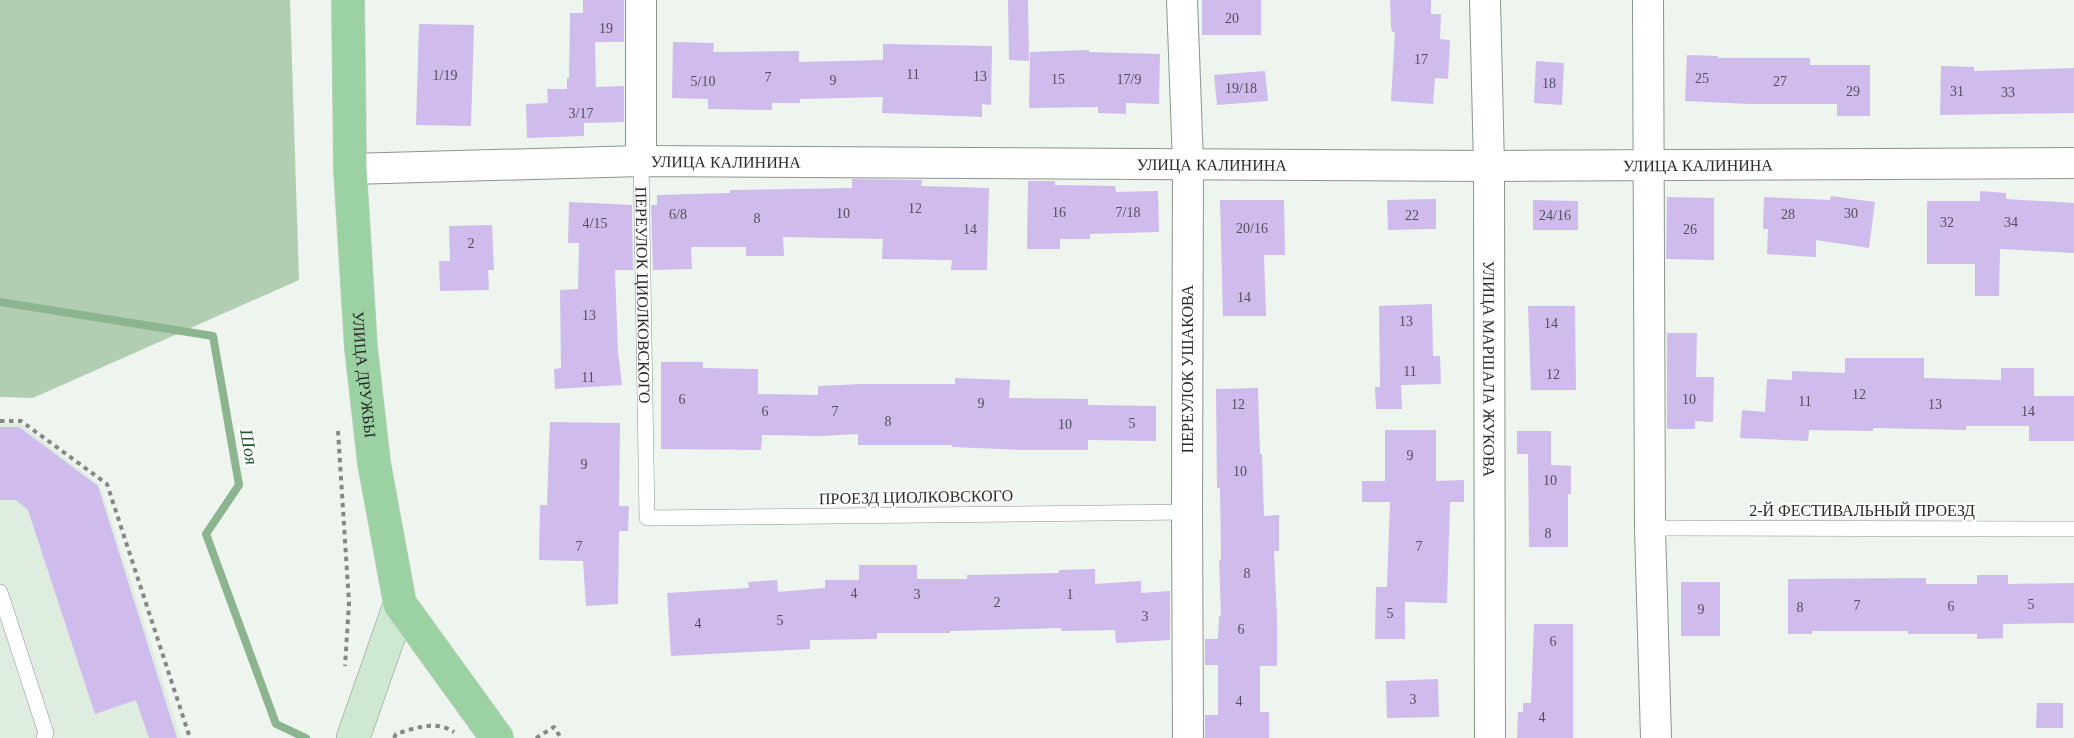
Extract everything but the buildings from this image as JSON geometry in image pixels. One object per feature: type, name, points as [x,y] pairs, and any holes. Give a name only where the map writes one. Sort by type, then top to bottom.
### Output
[{"type":"main road","name":"УЛИЦА ДРУЖБЫ","points":[[348,0],[350,169],[361,348],[375,463],[400,604],[354,736]]},
{"type":"main road","points":[[400,604],[497,738]]},
{"type":"street","name":"ПЕРЕУЛОК ЦИОЛКОВСКОГО","points":[[641,0],[641,161]]},
{"type":"street","name":"ПЕРЕУЛОК УШАКОВА","points":[[1182,0],[1188,163],[1188,738]]},
{"type":"street","name":"УЛИЦА МАРШАЛА ЖУКОВА","points":[[1485,0],[1489,166],[1490,738]]},
{"type":"street","points":[[1648,0],[1650,528],[1656,738]]},
{"type":"street","name":"УЛИЦА КАЛИНИНА","points":[[350,169],[641,161],[1489,166],[2074,163]]},
{"type":"lane","name":"ПЕРЕУЛОК ЦИОЛКОВСКОГО","points":[[641,161],[647,518]]},
{"type":"lane","name":"ПРОЕЗД ЦИОЛКОВСКОГО","points":[[647,518],[1187,512]]},
{"type":"lane","name":"2-Й ФЕСТИВАЛЬНЫЙ ПРОЕЗД","points":[[1650,528],[2074,529]]},
{"type":"lane","points":[[0,592],[46,733],[44,738]]},
{"type":"path","points":[[0,421],[21,421],[107,484],[190,738]]},
{"type":"path","points":[[338,428],[350,603],[344,671]]},
{"type":"path","points":[[394,738],[396,734],[428,724],[450,729],[461,738]]},
{"type":"path","points":[[536,738],[554,727],[561,738]]},
{"type":"shaded area","points":[[0,423],[20,423],[100,485],[181,738],[0,738]]},
{"type":"green space","points":[[0,0],[290,0],[299,280],[33,398],[0,397]]},
{"type":"waterway","name":"Шоя","points":[[0,302],[213,336],[239,485],[206,534],[276,724],[306,738]]}]
